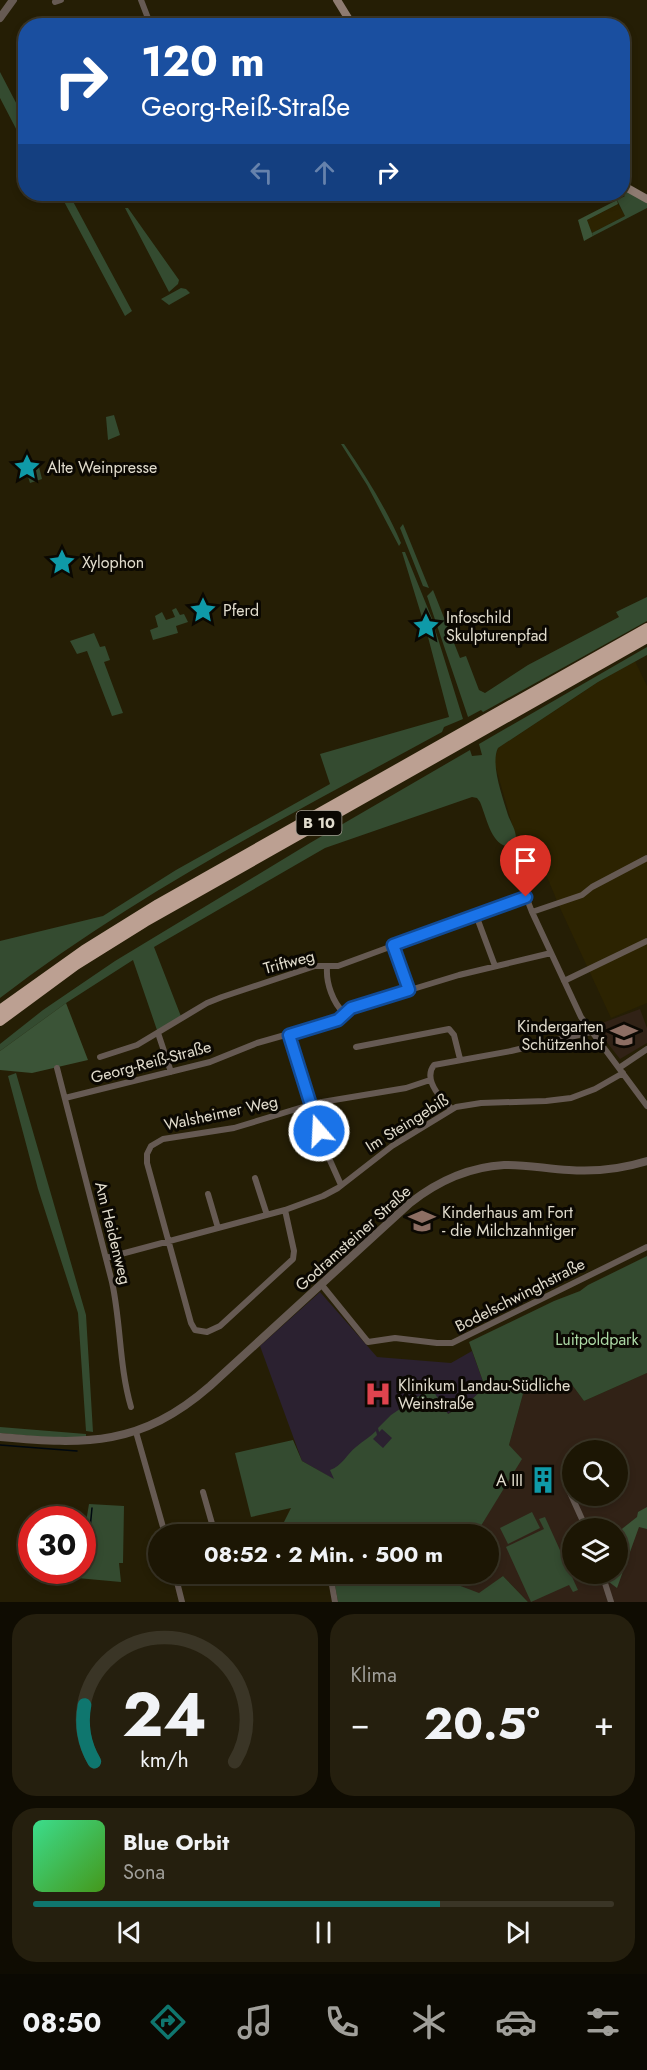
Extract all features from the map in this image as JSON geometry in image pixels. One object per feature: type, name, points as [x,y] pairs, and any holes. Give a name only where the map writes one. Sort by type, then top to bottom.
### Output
[{"type":"highway","name":"B 10","points":[[0,1010],[84,950],[158,904],[647,628]]},
{"type":"highway","name":"B 10","points":[[0,1021],[76,965],[155,916],[647,638]]},
{"type":"main road","points":[[338,0],[348,18]]},
{"type":"main road","points":[[630,189],[647,199]]},
{"type":"street","points":[[0,18],[3,8],[13,0]]},
{"type":"street","points":[[141,0],[148,18]]},
{"type":"street","points":[[508,850],[532,912],[581,1017],[647,1106]]},
{"type":"street","points":[[532,912],[582,895],[592,887],[647,858]]},
{"type":"street","name":"Triftweg","points":[[100,1057],[137,1045],[215,1000],[315,966],[321,965],[327,968],[338,966],[526,897]]},
{"type":"street","points":[[476,915],[495,966]]},
{"type":"street","points":[[564,981],[647,941]]},
{"type":"street","points":[[393,945],[409,990]]},
{"type":"street","name":"Georg-Reiß-Straße","points":[[65,1098],[210,1062],[257,1043],[338,1020],[351,1008],[495,966],[551,953]]},
{"type":"street","points":[[327,968],[327,978],[337,1006],[344,1013]]},
{"type":"street","points":[[356,1047],[449,1029],[456,1039],[460,1059]]},
{"type":"street","points":[[452,1109],[430,1080],[430,1071],[434,1065],[511,1052],[591,1032]]},
{"type":"street","points":[[158,1033],[171,1072]]},
{"type":"street","points":[[289,1035],[329,1160],[341,1185]]},
{"type":"street","name":"Im Steingebiß","points":[[106,1258],[285,1210],[323,1196],[392,1146],[452,1109],[481,1103],[565,1099],[595,1089],[647,1049]]},
{"type":"street","name":"Am Heidenweg","points":[[57,1068],[116,1299],[123,1373],[131,1407]]},
{"type":"street","name":"Walsheimer Weg","points":[[170,1241],[147,1163],[147,1154],[151,1146],[168,1138],[234,1128],[310,1105],[406,1088],[430,1080]]},
{"type":"street","name":"Godramsteiner Straße","points":[[0,1437],[71,1442],[116,1437],[136,1432],[166,1418],[194,1400],[418,1196],[461,1173],[490,1166],[510,1165],[569,1170],[608,1170],[647,1161]]},
{"type":"street","points":[[255,1178],[267,1215]]},
{"type":"street","points":[[208,1194],[218,1228]]},
{"type":"street","points":[[170,1241],[191,1323],[197,1331],[207,1332],[225,1322],[293,1259],[294,1251],[285,1210]]},
{"type":"street","name":"Bodelschwinghstraße","points":[[321,1284],[368,1342],[395,1338],[437,1343],[457,1342],[647,1247]]},
{"type":"street","points":[[136,1432],[162,1524]]},
{"type":"street","points":[[203,1492],[211,1524]]},
{"type":"street","points":[[178,1584],[182,1602]]},
{"type":"street","points":[[332,1584],[335,1602]]},
{"type":"street","points":[[605,1584],[611,1602]]},
{"type":"shaded area","points":[[618,204],[625,216],[592,233],[587,220]]},
{"type":"shaded area","points":[[635,661],[647,686],[647,1003],[611,1018],[560,908],[529,834],[516,838],[494,761],[498,748],[598,682]]},
{"type":"shaded area","name":"Kindergarten Schützenhof","points":[[640,1009],[647,1028],[647,1043],[620,1059],[594,1026]]},
{"type":"shaded area","name":"Klinikum Landau-Südliche Weinstraße","points":[[320,1292],[377,1357],[451,1363],[472,1351],[485,1387],[470,1401],[335,1480],[302,1461],[260,1346]]},
{"type":"shaded area","points":[[647,1373],[647,1602],[528,1602],[503,1576],[499,1579],[499,1524],[482,1524],[521,1459],[509,1445],[523,1394],[570,1382],[584,1401]]},
{"type":"shaded area","points":[[454,1584],[492,1584],[479,1594]]},
{"type":"green space","points":[[0,72],[18,107],[18,133],[0,98]]},
{"type":"green space","points":[[630,192],[647,202],[647,208],[593,236],[592,233],[625,216],[618,201],[630,201]]},
{"type":"green space","points":[[64,201],[73,201],[132,311],[125,316]]},
{"type":"green space","points":[[617,201],[618,204],[587,220],[593,236],[584,241],[578,220]]},
{"type":"green space","points":[[125,208],[128,208],[179,280],[169,292]]},
{"type":"green space","points":[[181,288],[190,293],[169,305],[161,299]]},
{"type":"green space","points":[[114,415],[120,435],[108,440],[106,417]]},
{"type":"green space","points":[[341,444],[344,444],[368,480],[395,530],[401,543],[399,546],[367,485]]},
{"type":"green space","points":[[26,457],[38,463],[42,479],[30,483],[22,458]]},
{"type":"green space","points":[[403,524],[429,588],[423,586],[400,528]]},
{"type":"green space","points":[[402,552],[405,552],[433,621],[432,626],[435,629],[463,719],[444,727],[442,732],[160,889],[52,960],[0,998],[0,941],[103,916],[176,870],[330,784],[320,754],[449,717]]},
{"type":"green space","points":[[433,590],[460,658],[466,656],[479,690],[485,693],[528,665],[619,617],[616,612],[647,597],[647,621],[483,712],[481,710],[468,717],[427,596]]},
{"type":"green space","points":[[176,608],[180,615],[184,614],[188,622],[176,626],[178,633],[153,640],[150,630],[158,627],[155,616],[162,612],[166,620],[175,617],[172,610]]},
{"type":"green space","points":[[94,633],[100,647],[105,646],[110,660],[104,662],[123,713],[112,716],[87,651],[77,654],[70,641]]},
{"type":"green space","points":[[647,647],[647,655],[598,682],[498,748],[495,763],[498,781],[516,835],[516,838],[506,846],[496,840],[480,802],[477,798],[472,797],[325,848],[154,947],[182,1019],[158,1033],[133,960],[66,1003],[0,1051],[0,1044],[43,1010],[115,961],[310,843],[470,750],[472,756],[482,755],[479,744]]},
{"type":"green space","points":[[66,1003],[88,1060],[32,1073],[0,1070],[0,1051]]},
{"type":"green space","points":[[16,1073],[86,1315],[93,1432],[86,1431],[78,1313],[38,1189],[8,1076]]},
{"type":"green space","name":"Luitpoldpark","points":[[647,1256],[647,1373],[584,1401],[570,1382],[523,1394],[509,1445],[522,1459],[482,1524],[283,1524],[291,1508],[251,1517],[235,1453],[293,1440],[302,1461],[334,1479],[330,1470],[338,1466],[376,1431],[377,1435],[373,1439],[383,1448],[392,1438],[382,1429],[379,1432],[378,1428],[391,1415],[422,1394],[424,1389],[430,1386],[448,1414],[470,1401],[485,1387],[469,1342],[580,1291]]},
{"type":"green space","points":[[0,1427],[86,1434],[86,1439],[0,1433]]},
{"type":"green space","points":[[89,1504],[124,1506],[123,1563],[119,1563],[121,1582],[96,1580],[96,1506],[89,1506]]},
{"type":"green space","points":[[647,1507],[647,1529],[639,1527],[628,1558],[628,1524],[637,1517],[638,1512]]},
{"type":"green space","points":[[532,1512],[540,1528],[508,1544],[500,1528]]},
{"type":"green space","points":[[545,1517],[562,1555],[562,1584],[575,1584],[578,1590],[573,1592],[569,1585],[531,1602],[506,1547],[544,1529],[539,1519]]},
{"type":"green space","points":[[503,1576],[528,1602],[338,1602],[335,1584],[455,1584],[479,1593],[492,1584],[499,1584],[499,1579]]},
{"type":"waterway","points":[[0,1445],[77,1451]]},
{"type":"place","name":"Alte Weinpresse","points":[[27,467]]},
{"type":"place","name":"Xylophon","points":[[62,562]]},
{"type":"place","name":"Pferd","points":[[203,610]]},
{"type":"place","name":"Infoschild Skulpturenpfad","points":[[426,626]]},
{"type":"place","name":"Kindergarten Schützenhof","points":[[624,1035]]},
{"type":"place","name":"Kinderhaus am Fort - die Milchzahntiger","points":[[422,1221]]},
{"type":"place","name":"Klinikum Landau-Südliche Weinstraße","points":[[378,1394]]},
{"type":"place","name":"A III","points":[[543,1480]]},
{"type":"route","points":[[319,1131],[289,1035],[338,1020],[351,1008],[409,990],[393,945],[526,897]]}]
